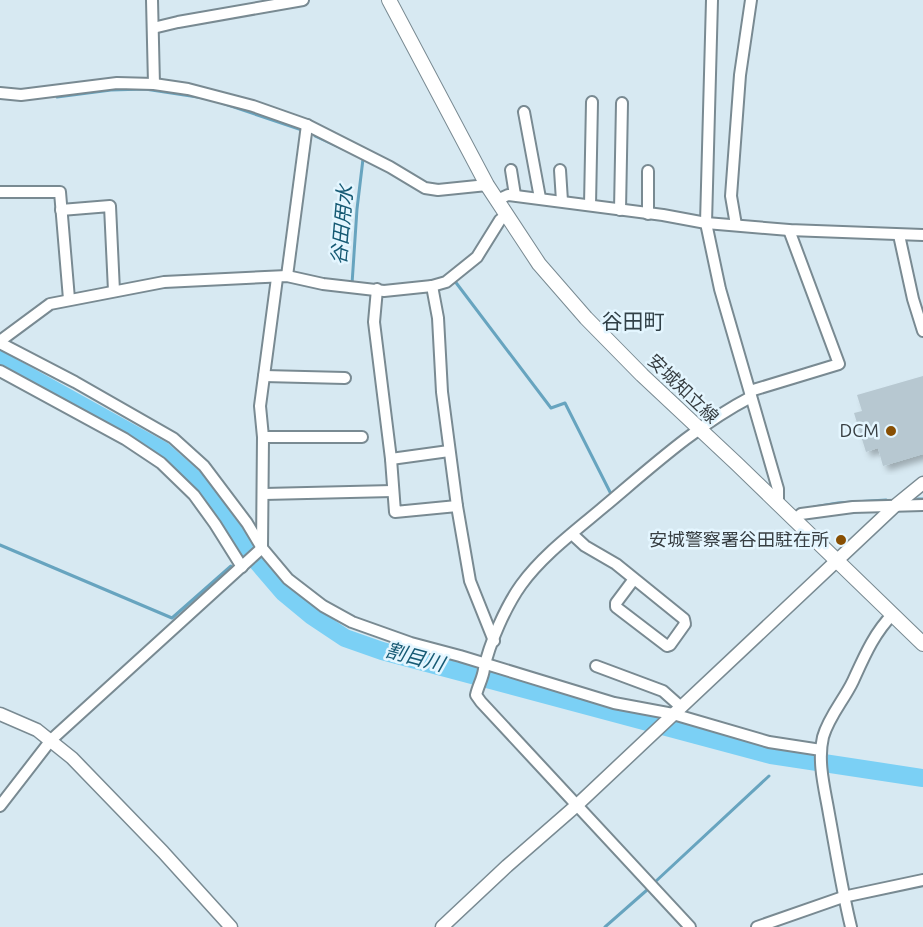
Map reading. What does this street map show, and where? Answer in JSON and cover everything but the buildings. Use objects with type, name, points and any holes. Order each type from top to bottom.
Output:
[{"type":"main road","name":"安城知立線","points":[[389,0],[487,185],[539,264],[586,318],[923,644]]},
{"type":"street","points":[[152,0],[154,84]]},
{"type":"street","points":[[153,28],[303,0]]},
{"type":"street","points":[[712,0],[706,223],[720,289],[778,489],[778,504]]},
{"type":"street","points":[[736,225],[731,196],[741,75],[751,0]]},
{"type":"street","points":[[0,93],[21,95],[117,83],[154,84],[188,89],[253,106],[307,125],[390,167],[424,188],[438,190],[487,185]]},
{"type":"street","points":[[590,205],[592,102]]},
{"type":"street","points":[[621,210],[622,103]]},
{"type":"street","points":[[524,112],[540,198]]},
{"type":"street","points":[[0,806],[51,740],[262,548],[264,494],[260,406],[307,125]]},
{"type":"street","points":[[511,170],[516,195]]},
{"type":"street","points":[[560,170],[562,201]]},
{"type":"street","points":[[648,171],[648,214]]},
{"type":"street","points":[[0,192],[60,192],[69,298]]},
{"type":"street","points":[[497,200],[508,195],[516,195],[706,223],[789,230],[923,236]]},
{"type":"street","points":[[62,210],[110,206],[114,291]]},
{"type":"street","points":[[506,216],[500,220],[477,257],[446,282],[432,286],[384,291],[282,277],[164,282],[69,298],[50,304],[0,342],[173,438],[204,466],[247,523],[262,548],[288,579],[323,606],[344,618],[394,638],[615,703],[677,711],[769,742],[821,750]]},
{"type":"street","points":[[690,927],[476,695],[501,621],[521,585],[544,558],[699,429],[724,411],[750,394],[839,364],[789,230]]},
{"type":"street","points":[[899,235],[913,299],[923,331]]},
{"type":"street","points":[[432,286],[438,318],[449,451],[470,581],[494,641]]},
{"type":"street","points":[[377,289],[374,322],[391,459],[395,512],[457,506]]},
{"type":"street","points":[[0,371],[125,439],[161,463],[195,495],[242,567]]},
{"type":"street","points":[[264,376],[345,378]]},
{"type":"street","points":[[263,437],[362,437]]},
{"type":"street","points":[[391,459],[449,451]]},
{"type":"street","points":[[442,927],[837,562],[896,504],[923,483]]},
{"type":"street","points":[[264,494],[393,491]]},
{"type":"street","points":[[794,520],[801,514],[838,509],[896,504],[923,505]]},
{"type":"street","points":[[572,534],[585,546],[616,564],[684,619],[685,624],[670,645],[667,646],[616,607],[616,603],[634,579]]},
{"type":"street","points":[[850,927],[822,773],[821,750],[828,723],[846,694],[869,646],[893,614]]},
{"type":"street","points":[[596,666],[663,691],[677,711]]},
{"type":"street","points":[[1,716],[37,730],[51,740],[105,791],[231,927]]},
{"type":"street","points":[[757,927],[843,897],[923,880]]},
{"type":"waterway","name":"谷田用水","points":[[57,97],[111,90],[145,89],[204,98]]},
{"type":"waterway","name":"谷田用水","points":[[222,103],[302,130]]},
{"type":"waterway","name":"谷田用水","points":[[315,136],[343,149]]},
{"type":"waterway","name":"谷田用水","points":[[354,284],[352,284],[357,209],[363,159],[360,157]]},
{"type":"waterway","name":"谷田用水","points":[[454,280],[551,408],[565,403],[611,494]]},
{"type":"waterway","name":"割目川","points":[[0,360],[162,450],[197,481],[248,551],[283,592],[312,616],[345,638],[382,651],[771,755],[923,778]]},
{"type":"waterway","name":"谷田用水","points":[[918,499],[923,499]]},
{"type":"waterway","name":"谷田用水","points":[[814,507],[886,500]]},
{"type":"waterway","points":[[0,545],[172,618],[231,566]]},
{"type":"waterway","name":"割目川","points":[[245,554],[248,551]]},
{"type":"waterway","name":"割目川","points":[[771,755],[771,762]]},
{"type":"waterway","points":[[655,882],[769,776]]},
{"type":"waterway","points":[[605,927],[647,890]]},
{"type":"place","name":"DCM","points":[[891,431]]},
{"type":"place","name":"安城警察署谷田駐在所","points":[[841,540]]},
{"type":"district","name":"谷田町","points":[[633,322]]}]
